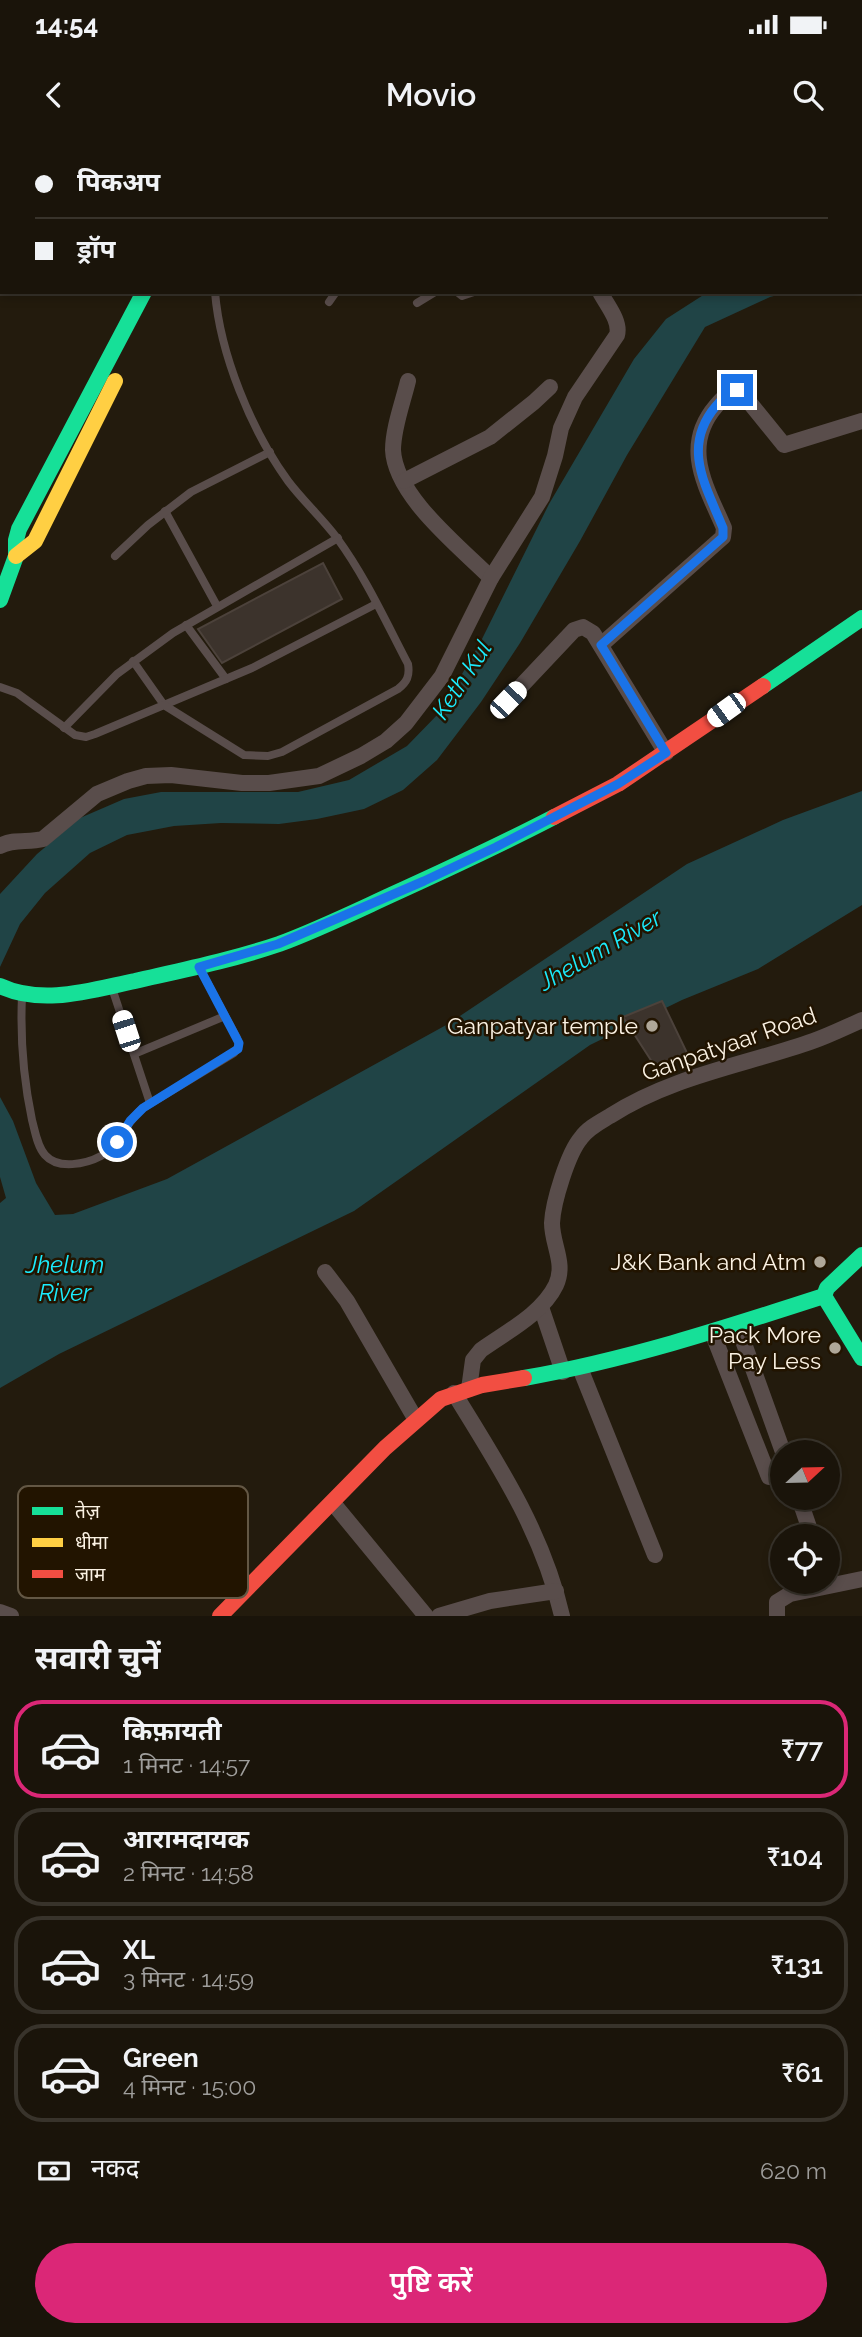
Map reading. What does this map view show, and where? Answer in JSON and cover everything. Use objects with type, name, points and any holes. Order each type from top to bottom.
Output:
[{"type":"street","points":[[0,600],[19,530],[144,294]]},
{"type":"street","points":[[16,548],[35,541],[161,294]]},
{"type":"street","points":[[0,846],[16,840],[43,839],[97,794],[146,776],[171,775],[242,783],[269,783],[318,776],[386,741],[422,705],[442,677],[491,578],[542,497],[561,428],[575,397],[617,335],[619,328],[601,294]]},
{"type":"street","points":[[408,380],[393,446],[394,460],[411,495],[491,578]]},
{"type":"street","points":[[404,481],[490,437],[550,387]]},
{"type":"street","points":[[601,645],[723,537],[723,528],[701,473],[698,451],[702,426],[729,392],[741,392],[785,445],[862,421]]},
{"type":"street","points":[[0,533],[16,548]]},
{"type":"street","points":[[12,991],[33,996],[75,994],[199,967],[278,944],[424,881],[618,784],[862,618]]},
{"type":"street","points":[[508,700],[574,631],[583,627],[589,629],[666,753]]},
{"type":"street","name":"Ganpatyaar Road","points":[[462,1390],[473,1360],[481,1350],[541,1307],[550,1294],[561,1266],[552,1223],[555,1206],[572,1151],[587,1131],[624,1107],[668,1086],[813,1041],[862,1020]]},
{"type":"street","points":[[862,1255],[827,1288],[824,1296],[862,1358]]},
{"type":"street","points":[[325,1272],[347,1301],[416,1420]]},
{"type":"street","points":[[248,1588],[385,1448],[441,1399],[462,1390],[580,1368],[712,1332],[824,1296]]},
{"type":"street","points":[[541,1307],[563,1372]]},
{"type":"street","points":[[737,1324],[779,1440]]},
{"type":"street","points":[[712,1332],[769,1477]]},
{"type":"street","points":[[580,1368],[655,1555]]},
{"type":"street","points":[[462,1390],[537,1538],[562,1616]]},
{"type":"street","points":[[332,1503],[426,1616]]},
{"type":"street","points":[[777,1616],[778,1602],[790,1594],[862,1579]]},
{"type":"street","points":[[439,1616],[490,1601],[556,1591]]},
{"type":"street","points":[[220,1616],[238,1598]]},
{"type":"street","points":[[0,1612],[11,1616]]},
{"type":"lane","points":[[133,661],[164,705],[244,755],[268,756],[282,752],[398,689],[406,683],[409,673],[408,664],[338,538],[288,481],[270,452],[228,361],[215,294]]},
{"type":"lane","points":[[329,302],[335,294]]},
{"type":"lane","points":[[417,303],[432,294]]},
{"type":"lane","points":[[115,556],[165,511],[191,492],[270,452]]},
{"type":"lane","points":[[165,511],[217,606]]},
{"type":"lane","points":[[64,728],[133,661],[217,606],[338,538]]},
{"type":"lane","points":[[0,687],[18,693],[64,728],[86,737],[226,679],[376,604]]},
{"type":"lane","points":[[186,625],[226,679]]},
{"type":"lane","points":[[12,991],[23,1077],[35,1133],[45,1155],[53,1161],[74,1164],[100,1156],[117,1142],[136,1113],[238,1049],[239,1043],[199,967]]},
{"type":"lane","points":[[111,986],[150,1103]]},
{"type":"lane","points":[[134,1054],[225,1016]]},
{"type":"water","name":"Keth Kul","points":[[705,294],[781,294],[705,327],[627,455],[520,643],[481,702],[437,760],[403,790],[364,809],[279,824],[221,823],[174,826],[127,835],[90,853],[45,893],[20,924],[0,967],[0,894],[37,854],[80,818],[124,799],[161,792],[298,792],[349,780],[407,746],[440,712],[480,643],[549,504],[634,359],[666,319]]},
{"type":"water","name":"Jhelum River","points":[[862,791],[862,905],[758,969],[682,1000],[590,1045],[354,1211],[59,1354],[0,1388],[0,1203],[6,1198],[0,1177],[0,1097],[13,1121],[36,1183],[55,1215],[73,1214],[167,1179],[448,1024],[687,864],[783,820]]},
{"type":"building","points":[[323,563],[342,599],[222,663],[198,629]]},
{"type":"building","name":"Ganpatyar temple","points":[[662,1001],[688,1055],[656,1068],[623,1017]]},
{"type":"traffic: fast","points":[[0,600],[16,556],[19,529],[143,294]]},
{"type":"traffic: fast","points":[[763,686],[862,618]]},
{"type":"traffic: fast","points":[[0,986],[33,995],[67,994],[189,969],[261,950],[335,921],[554,817]]},
{"type":"traffic: fast","points":[[862,1255],[827,1288],[824,1296],[862,1358]]},
{"type":"traffic: fast","points":[[524,1378],[638,1353],[824,1296]]},
{"type":"traffic: slow","points":[[16,556],[35,541],[115,381]]},
{"type":"traffic: jam","points":[[554,817],[618,784],[763,686]]},
{"type":"traffic: jam","points":[[248,1587],[385,1448],[441,1399],[482,1385],[524,1378]]},
{"type":"traffic: jam","points":[[220,1616],[238,1598]]},
{"type":"place","name":"Ganpatyar temple","points":[[652,1026]]},
{"type":"place","name":"J&K Bank and Atm","points":[[820,1262]]},
{"type":"place","name":"Pack More Pay Less","points":[[835,1348]]},
{"type":"route","points":[[117,1142],[136,1113],[238,1049],[239,1043],[199,967],[278,944],[424,881],[618,784],[666,753],[601,645],[723,537],[723,528],[701,473],[698,451],[702,426],[709,415],[729,392],[737,390]]}]
